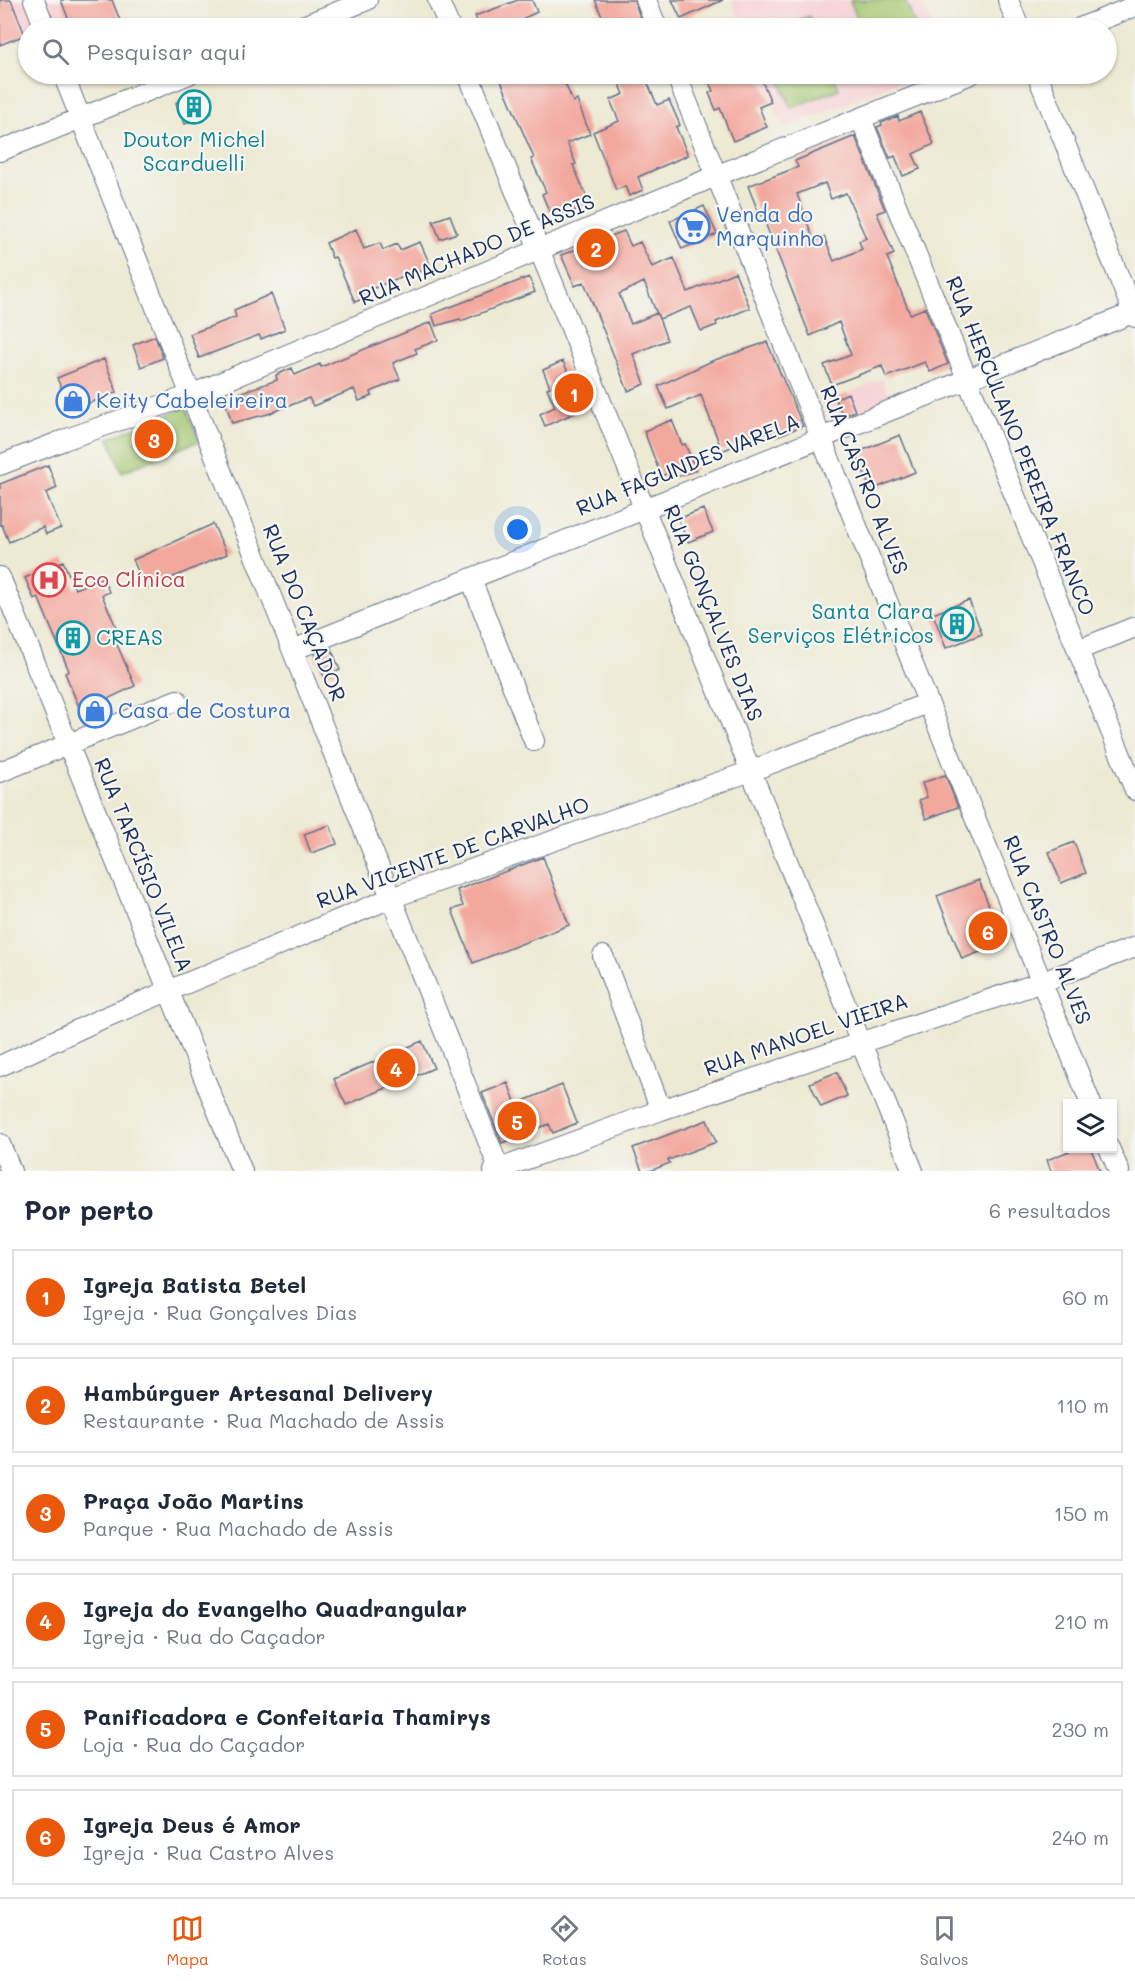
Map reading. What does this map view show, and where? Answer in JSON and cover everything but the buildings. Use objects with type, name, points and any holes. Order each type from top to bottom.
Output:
[{"type":"street","points":[[34,0],[41,18]]},
{"type":"street","points":[[323,18],[367,0]]},
{"type":"street","points":[[438,0],[446,18]]},
{"type":"street","points":[[646,0],[653,18]]},
{"type":"street","points":[[1008,0],[1015,18]]},
{"type":"street","points":[[1105,18],[1135,6]]},
{"type":"street","name":"RUA DO CAÇADOR","points":[[67,84],[498,1170]]},
{"type":"street","points":[[0,151],[164,84]]},
{"type":"street","name":"RUA GONÇALVES DIAS","points":[[472,84],[913,1171]]},
{"type":"street","name":"RUA CASTRO ALVES","points":[[680,84],[1089,1099]]},
{"type":"street","name":"RUA MACHADO DE ASSIS","points":[[0,465],[191,395],[539,249],[947,84]]},
{"type":"street","points":[[1041,84],[1134,314]]},
{"type":"street","name":"RUA HERCULANO PEREIRA FRANCO","points":[[861,119],[1135,790]]},
{"type":"street","name":"RUA FAGUNDES VARELA","points":[[293,650],[1134,314]]},
{"type":"street","name":"RUA TARCÍSIO VILELA","points":[[0,577],[242,1171]]},
{"type":"street","points":[[471,579],[534,741]]},
{"type":"street","points":[[1078,650],[1135,627]]},
{"type":"street","points":[[0,772],[177,700]]},
{"type":"street","name":"RUA VICENTE DE CARVALHO","points":[[0,1066],[169,990],[391,898],[751,771],[928,703]]},
{"type":"street","name":"RUA MANOEL VIEIRA","points":[[498,1170],[662,1110],[861,1041],[1042,982],[1135,947]]},
{"type":"street","points":[[603,956],[662,1110]]},
{"type":"street","points":[[0,1144],[11,1171]]},
{"type":"street","points":[[1112,1153],[1119,1171]]},
{"type":"shaded area","points":[[0,0],[116,0],[112,2],[119,18],[18,18],[18,41],[0,48]]},
{"type":"shaded area","points":[[731,0],[922,0],[930,18],[739,18]]},
{"type":"shaded area","points":[[765,84],[894,84],[784,129]]},
{"type":"shaded area","points":[[882,379],[892,403],[836,426],[826,403]]},
{"type":"green space","points":[[905,0],[913,18],[857,18],[850,1]]},
{"type":"green space","points":[[781,84],[837,84],[839,89],[791,108]]},
{"type":"green space","points":[[186,407],[199,441],[122,472],[109,438]]},
{"type":"place","name":"Doutor Michel Scarduelli","points":[[194,107]]},
{"type":"place","name":"Venda do Marquinho","points":[[693,227]]},
{"type":"place","name":"Hambúrguer Artesanal Delivery","points":[[596,248]]},
{"type":"place","name":"Igreja Batista Betel","points":[[574,393]]},
{"type":"place","name":"Keity Cabeleireira","points":[[73,401]]},
{"type":"place","name":"Praça João Martins","points":[[154,439]]},
{"type":"place","name":"Eco Clínica","points":[[49,580]]},
{"type":"place","name":"Santa Clara Serviços Elétricos","points":[[957,624]]},
{"type":"place","name":"CREAS","points":[[73,638]]},
{"type":"place","name":"Casa de Costura","points":[[95,711]]},
{"type":"place","name":"Igreja Deus é Amor","points":[[988,931]]},
{"type":"place","name":"Igreja do Evangelho Quadrangular","points":[[396,1068]]},
{"type":"place","name":"Panificadora e Confeitaria Thamirys","points":[[517,1121]]}]
